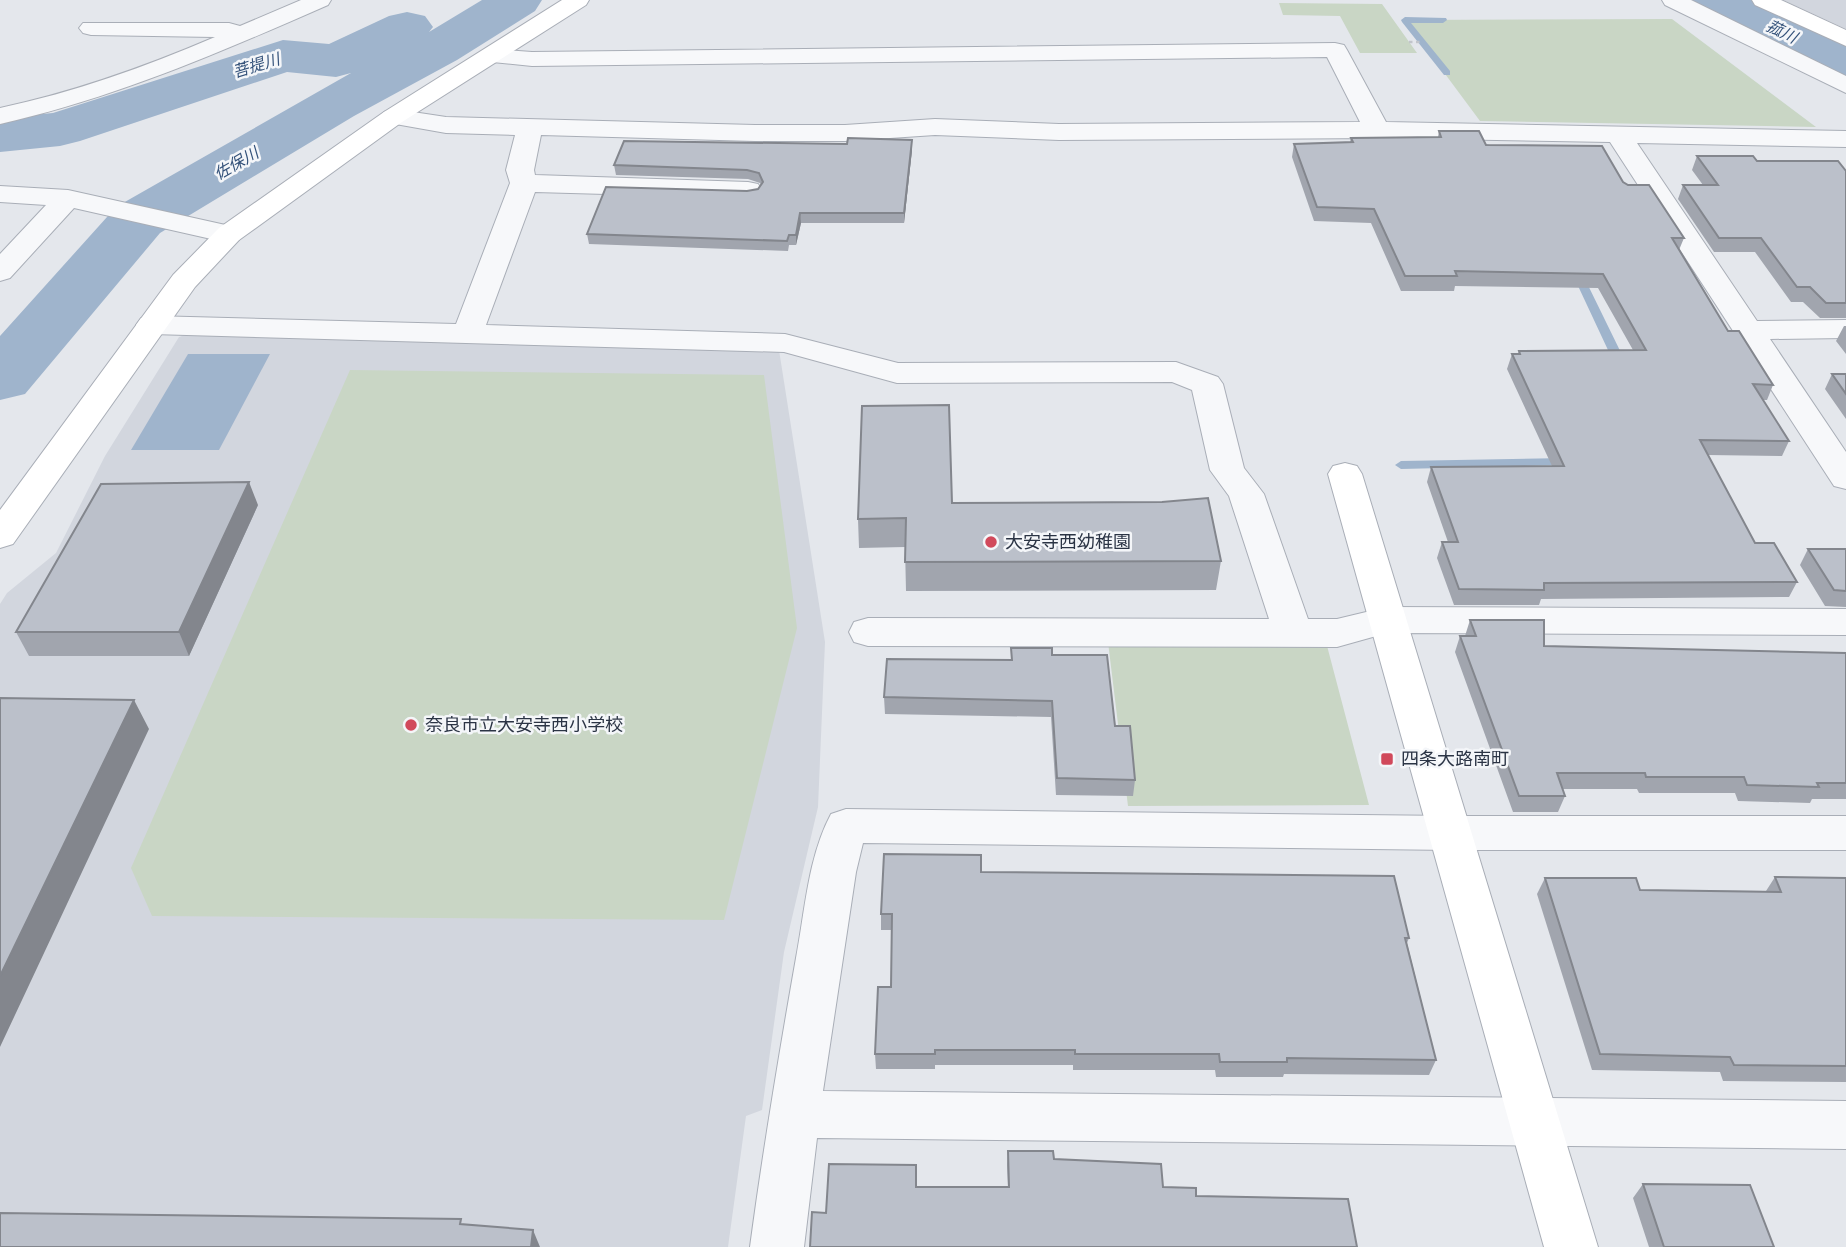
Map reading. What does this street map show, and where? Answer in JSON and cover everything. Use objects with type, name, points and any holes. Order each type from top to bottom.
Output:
[{"type":"street","points":[[0,116],[48,107],[110,88],[320,0]]},
{"type":"street","points":[[0,536],[184,281],[229,234],[393,117],[578,0]]},
{"type":"street","points":[[1673,0],[1846,86]]},
{"type":"street","points":[[1763,0],[1846,38]]},
{"type":"street","points":[[161,29],[184,3]]},
{"type":"street","points":[[110,9],[84,36],[161,29],[229,30],[239,35]]},
{"type":"street","points":[[491,56],[532,60],[1335,50],[1377,130]]},
{"type":"street","points":[[393,117],[446,125],[794,133],[845,133],[935,127],[1059,132],[1377,130],[1841,144]]},
{"type":"street","points":[[468,333],[524,183],[520,170],[530,127]]},
{"type":"street","points":[[1620,137],[1846,478]]},
{"type":"street","points":[[524,183],[748,190]]},
{"type":"street","points":[[0,194],[77,200],[194,229],[229,234]]},
{"type":"street","points":[[0,272],[77,200]]},
{"type":"street","points":[[152,325],[785,343],[897,373],[1175,372],[1207,384],[1227,470],[1246,494],[1293,632]]},
{"type":"street","points":[[1748,330],[1846,329]]},
{"type":"street","points":[[1345,474],[1571,1247]]},
{"type":"street","points":[[868,632],[1337,633],[1387,620],[1846,622]]},
{"type":"street","points":[[777,1247],[793,1114],[834,872],[846,825],[1451,833],[1846,833]]},
{"type":"street","points":[[793,1114],[1535,1124],[1846,1125]]},
{"type":"path","points":[[1409,42],[1422,42]]},
{"type":"shaded area","points":[[1783,0],[1846,0],[1846,29]]},
{"type":"shaded area","name":"奈良市立大安寺西小学校","points":[[194,332],[779,350],[825,642],[818,807],[784,952],[762,1110],[746,1116],[728,1247],[0,1247],[0,604],[7,593],[56,553],[105,456],[179,337]]},
{"type":"green space","points":[[1279,3],[1382,4],[1417,53],[1360,53],[1340,16],[1283,15]]},
{"type":"green space","points":[[1672,19],[1816,127],[1480,121],[1405,20]]},
{"type":"green space","points":[[350,370],[764,375],[797,628],[724,920],[152,916],[131,868]]},
{"type":"green space","points":[[1108,642],[1326,642],[1369,805],[1128,806]]},
{"type":"water","points":[[188,354],[270,354],[219,450],[131,450]]},
{"type":"building","points":[[1439,131],[1479,131],[1486,145],[1602,146],[1623,182],[1628,185],[1649,185],[1684,238],[1672,238],[1728,331],[1739,331],[1773,385],[1753,384],[1789,441],[1700,440],[1755,543],[1774,543],[1797,582],[1544,583],[1544,590],[1459,589],[1442,542],[1458,542],[1431,467],[1564,466],[1512,354],[1520,354],[1519,351],[1646,350],[1603,274],[1455,271],[1457,276],[1405,276],[1374,209],[1317,207],[1294,144],[1353,142],[1351,138],[1441,137]]},
{"type":"building","points":[[848,138],[912,140],[904,213],[800,213],[796,235],[789,235],[787,241],[587,234],[606,187],[747,191],[758,189],[763,182],[759,173],[747,170],[614,165],[624,141],[847,144]]},
{"type":"building","points":[[1697,156],[1753,156],[1757,161],[1838,161],[1846,171],[1846,303],[1826,303],[1810,287],[1797,287],[1761,238],[1719,238],[1683,185],[1718,185]]},
{"type":"building","points":[[1832,374],[1846,374],[1846,394]]},
{"type":"building","points":[[949,405],[952,503],[1162,502],[1208,498],[1221,561],[905,562],[906,518],[858,519],[862,406]]},
{"type":"building","points":[[249,482],[179,632],[16,632],[101,484]]},
{"type":"building","points":[[1808,549],[1846,549],[1846,591],[1834,590]]},
{"type":"building","points":[[1470,620],[1544,620],[1544,646],[1846,653],[1846,783],[1817,783],[1819,787],[1747,785],[1744,777],[1557,773],[1565,796],[1519,796],[1460,636],[1476,636]]},
{"type":"building","points":[[1011,648],[1052,648],[1052,655],[1107,655],[1115,726],[1130,726],[1135,780],[1057,778],[1052,701],[884,697],[887,659],[1012,660]]},
{"type":"building","points":[[0,698],[134,700],[0,976]]},
{"type":"building","points":[[884,854],[981,855],[981,872],[1394,876],[1409,938],[1405,938],[1436,1060],[1287,1058],[1287,1062],[1220,1062],[1219,1054],[1075,1054],[1075,1050],[935,1050],[935,1054],[875,1054],[878,987],[891,987],[892,914],[881,914]]},
{"type":"building","points":[[1775,877],[1846,878],[1846,1066],[1734,1065],[1730,1057],[1600,1054],[1545,878],[1636,878],[1640,890],[1781,892]]},
{"type":"building","points":[[1008,1151],[1053,1151],[1054,1159],[1161,1164],[1163,1187],[1196,1188],[1196,1196],[1348,1199],[1357,1247],[810,1247],[812,1212],[826,1213],[829,1164],[916,1165],[916,1187],[1009,1187]]},
{"type":"building","points":[[1643,1184],[1750,1185],[1774,1247],[1664,1247]]},
{"type":"building","points":[[0,1213],[461,1219],[460,1224],[533,1230],[531,1247],[0,1247]]},
{"type":"waterway","name":"佐保川","points":[[0,379],[138,220],[334,104],[438,49],[517,0]]},
{"type":"waterway","name":"菰川","points":[[1717,0],[1846,62]]},
{"type":"waterway","points":[[1443,20],[1405,20],[1447,73]]},
{"type":"waterway","name":"菩提川","points":[[0,135],[60,129],[283,56],[336,61],[407,27]]},
{"type":"waterway","points":[[1577,273],[1621,365]]},
{"type":"waterway","points":[[1401,465],[1567,462]]},
{"type":"place","name":"大安寺西幼稚園","points":[[991,542]]},
{"type":"place","name":"奈良市立大安寺西小学校","points":[[411,725]]},
{"type":"place","name":"四条大路南町","points":[[1387,759]]}]
